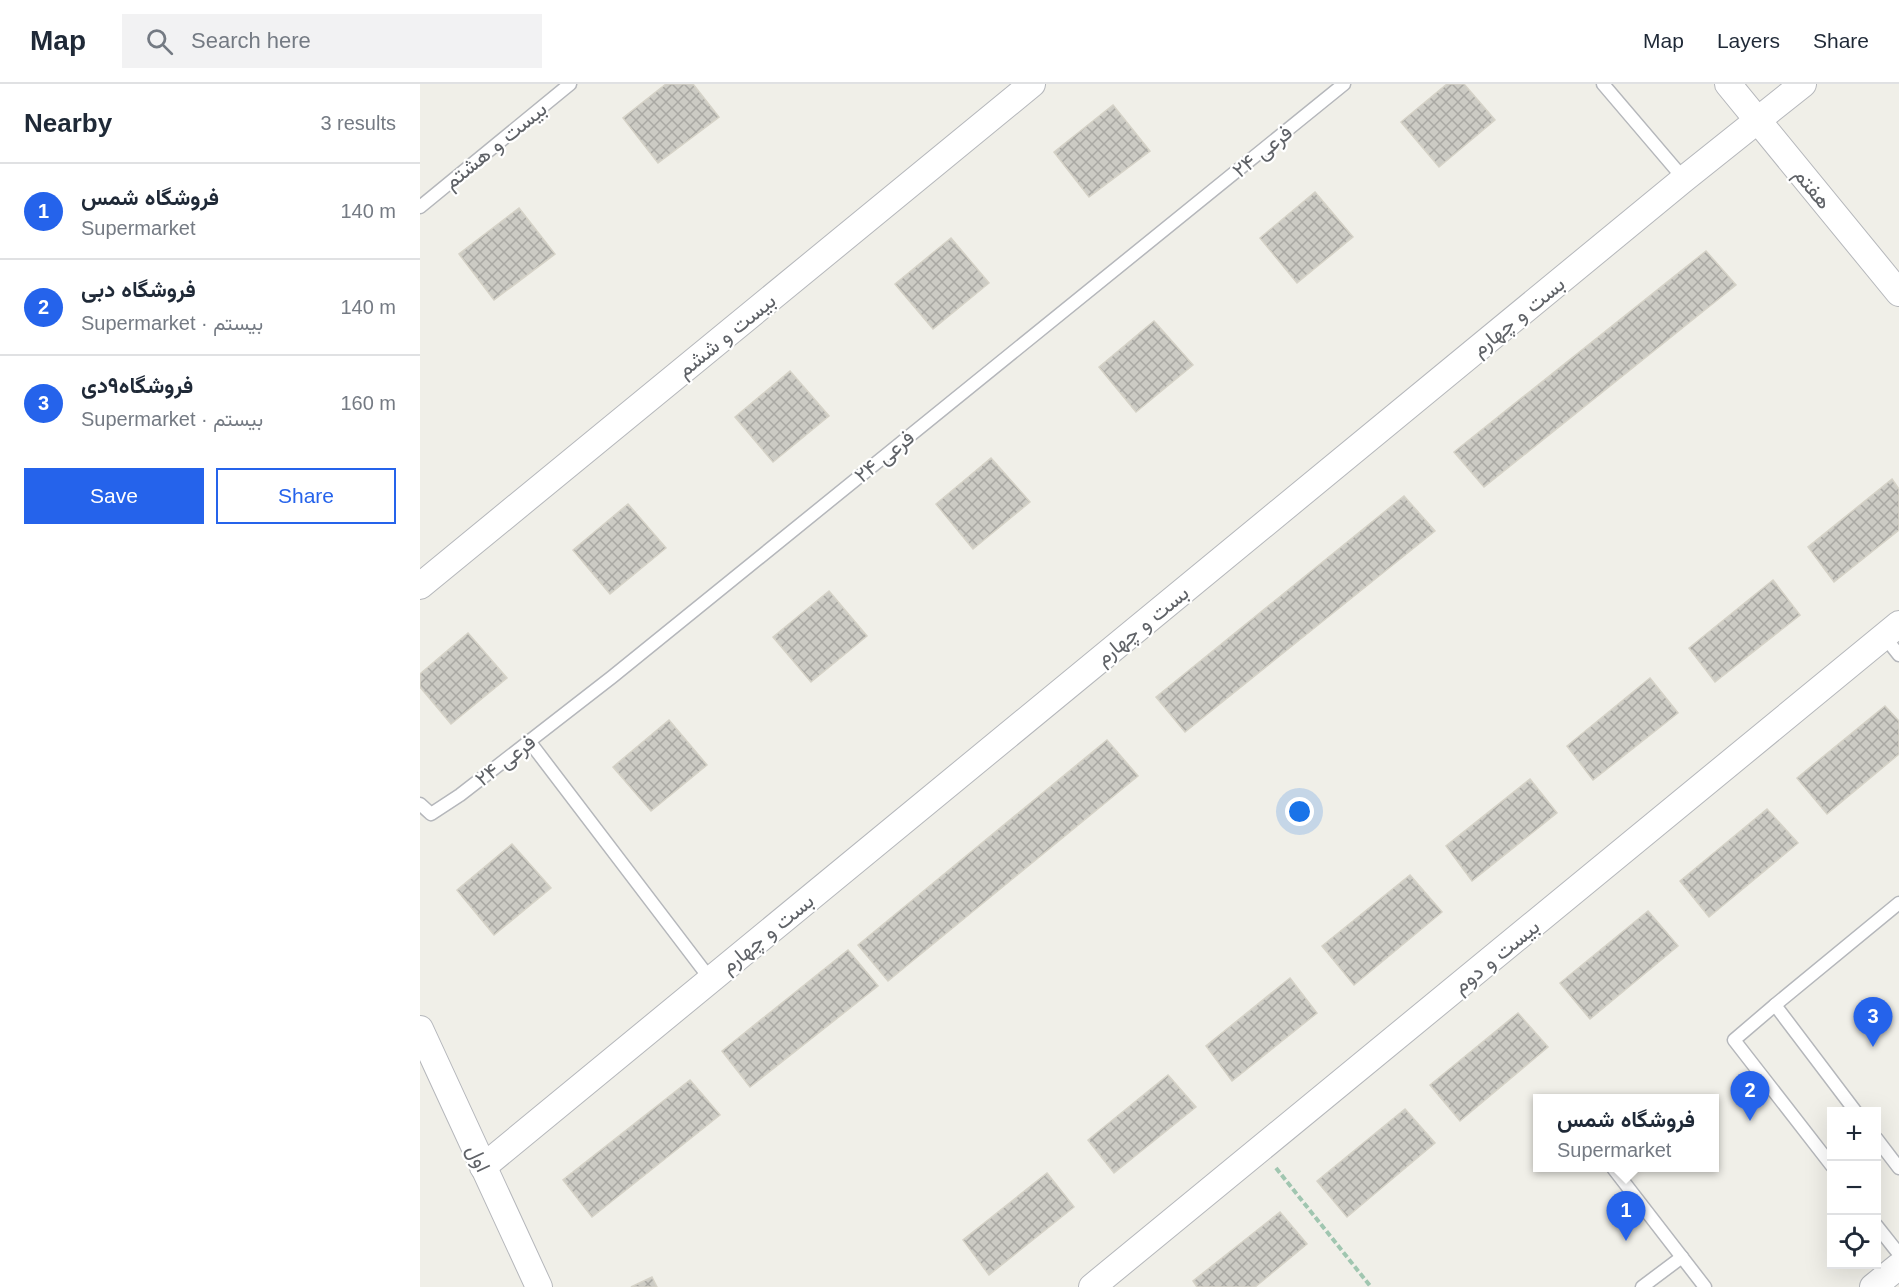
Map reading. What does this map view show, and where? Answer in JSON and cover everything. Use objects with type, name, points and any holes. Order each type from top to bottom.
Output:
[{"type":"street","name":"بیست و ششم","points":[[420,586],[1032,84]]},
{"type":"street","name":"هفتم","points":[[1728,84],[1899,293]]},
{"type":"street","name":"بست و چهارم","points":[[483,1167],[1684,179],[1803,84]]},
{"type":"street","name":"بیست و دوم","points":[[1092,1287],[1894,639]]},
{"type":"street","name":"اول","points":[[420,1029],[539,1287]]},
{"type":"street","points":[[1873,1287],[1899,1266]]},
{"type":"lane","name":"بیست و هشتم","points":[[420,207],[570,84]]},
{"type":"lane","name":"فرعی ۲۴","points":[[420,804],[431,814],[460,795],[612,677],[1344,84]]},
{"type":"lane","points":[[1603,84],[1684,179]]},
{"type":"lane","points":[[529,741],[711,980]]},
{"type":"lane","points":[[1828,1161],[1734,1040],[1899,903]]},
{"type":"lane","points":[[1775,1005],[1852,1107]]},
{"type":"lane","points":[[1881,1145],[1899,1168]]},
{"type":"lane","points":[[1617,1172],[1705,1287]]},
{"type":"lane","points":[[1881,1231],[1899,1254]]},
{"type":"lane","points":[[1642,1287],[1682,1257]]},
{"type":"path","points":[[1261,1149],[1371,1287]]},
{"type":"building","points":[[666,84],[693,84],[719,117],[658,163],[623,118]]},
{"type":"building","points":[[1447,84],[1464,84],[1495,120],[1439,167],[1401,122]]},
{"type":"building","points":[[1113,105],[1150,151],[1089,197],[1054,152]]},
{"type":"building","points":[[1315,192],[1353,237],[1297,283],[1260,238]]},
{"type":"building","points":[[519,208],[555,254],[494,300],[459,254]]},
{"type":"building","points":[[951,238],[989,283],[933,329],[895,284]]},
{"type":"building","points":[[1706,251],[1736,285],[1484,487],[1454,452]]},
{"type":"building","points":[[1154,321],[1193,365],[1136,412],[1099,367]]},
{"type":"building","points":[[790,371],[829,416],[773,462],[735,417]]},
{"type":"building","points":[[991,458],[1030,502],[973,549],[936,504]]},
{"type":"building","points":[[1892,479],[1899,489],[1899,530],[1834,582],[1808,547]]},
{"type":"building","points":[[1404,496],[1435,531],[1185,732],[1156,697]]},
{"type":"building","points":[[628,504],[666,548],[610,594],[573,550]]},
{"type":"building","points":[[1773,580],[1800,615],[1715,682],[1689,648]]},
{"type":"building","points":[[829,591],[867,636],[811,682],[773,637]]},
{"type":"building","points":[[468,633],[507,678],[451,724],[420,687],[420,674]]},
{"type":"building","points":[[1650,678],[1678,713],[1593,780],[1567,746]]},
{"type":"building","points":[[1885,706],[1899,721],[1899,754],[1827,814],[1797,778]]},
{"type":"building","points":[[669,720],[707,765],[651,811],[613,767]]},
{"type":"building","points":[[1107,740],[1138,776],[888,981],[858,945]]},
{"type":"building","points":[[1530,779],[1557,813],[1472,881],[1446,846]]},
{"type":"building","points":[[1767,809],[1798,843],[1709,917],[1680,881]]},
{"type":"building","points":[[512,844],[551,888],[494,935],[457,890]]},
{"type":"building","points":[[1410,875],[1442,912],[1354,985],[1322,946]]},
{"type":"building","points":[[1648,911],[1678,946],[1590,1019],[1560,983]]},
{"type":"building","points":[[848,950],[878,986],[750,1087],[722,1051]]},
{"type":"building","points":[[1290,978],[1317,1013],[1232,1081],[1206,1046]]},
{"type":"building","points":[[1518,1013],[1548,1047],[1460,1121],[1430,1085]]},
{"type":"building","points":[[1168,1075],[1196,1107],[1114,1173],[1088,1140]]},
{"type":"building","points":[[690,1080],[720,1115],[592,1217],[563,1180]]},
{"type":"building","points":[[1405,1109],[1435,1143],[1347,1217],[1317,1181]]},
{"type":"building","points":[[1047,1173],[1074,1207],[989,1275],[963,1240]]},
{"type":"building","points":[[1280,1212],[1307,1244],[1255,1287],[1197,1287],[1193,1281]]},
{"type":"building","points":[[652,1277],[657,1287],[631,1287]]},
{"type":"place","name":"فروشگاه۹دی","points":[[1873,1047]]},
{"type":"place","name":"فروشگاه دبی","points":[[1750,1121]]},
{"type":"place","name":"فروشگاه شمس","points":[[1626,1241]]}]
